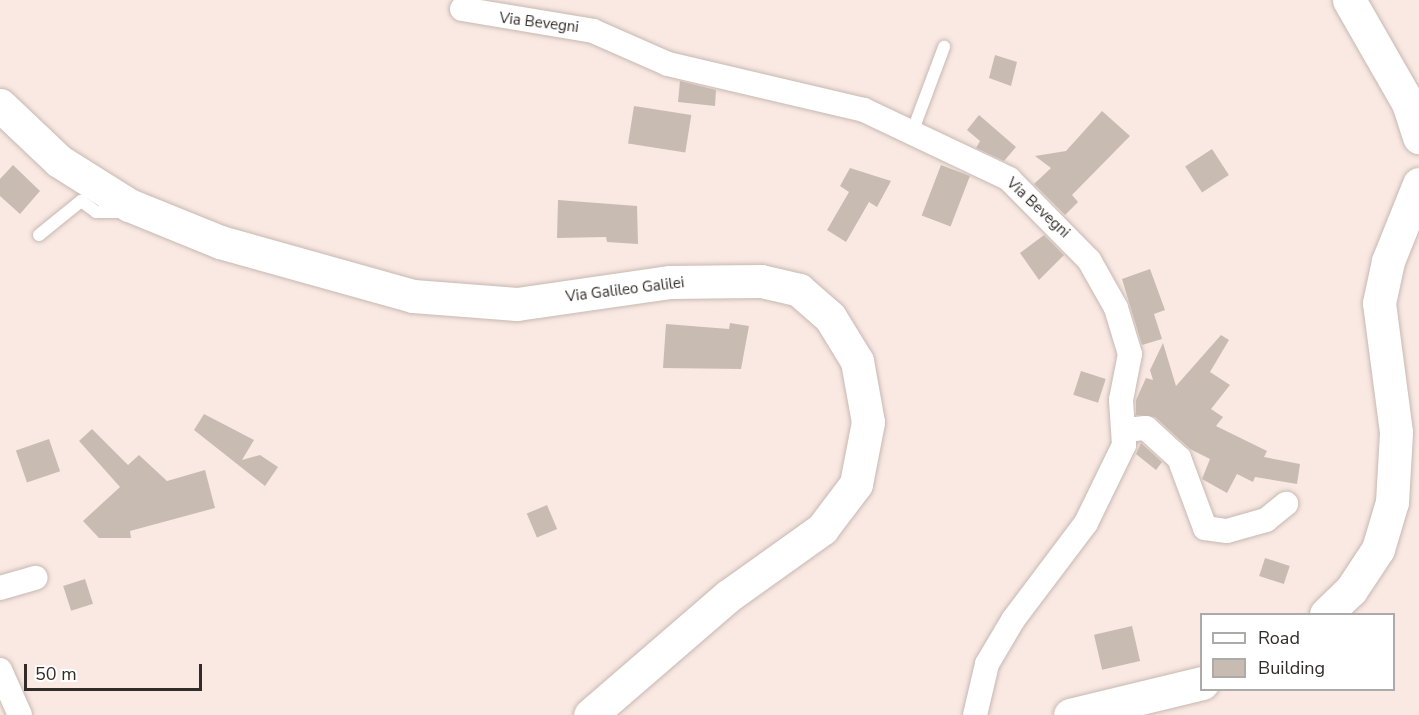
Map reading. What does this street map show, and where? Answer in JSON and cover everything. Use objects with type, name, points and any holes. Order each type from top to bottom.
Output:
[{"type":"main road","points":[[1349,0],[1408,103],[1419,137]]},
{"type":"main road","name":"Via Galileo Galilei","points":[[0,105],[59,161],[149,213],[220,242],[414,296],[517,304],[670,282],[761,281],[799,290],[830,317],[857,361],[868,422],[856,484],[822,529],[728,596],[590,715]]},
{"type":"main road","points":[[1328,613],[1351,590],[1378,549],[1392,502],[1396,432],[1379,303],[1388,261],[1419,184]]},
{"type":"main road","points":[[1070,715],[1200,683]]},
{"type":"street","name":"Via Bevegni","points":[[462,9],[594,31],[668,64],[864,110],[913,130],[1009,179],[1089,260],[1116,308],[1128,345],[1130,368],[1121,400],[1126,430],[1108,489],[987,664],[975,715]]},
{"type":"street","points":[[1126,430],[1146,428],[1179,458],[1204,528],[1227,531],[1266,520],[1286,504]]},
{"type":"street","points":[[0,588],[36,578]]},
{"type":"street","points":[[0,670],[20,715]]},
{"type":"lane","points":[[913,130],[944,47]]},
{"type":"lane","points":[[39,235],[81,201],[96,212],[149,213]]},
{"type":"building","points":[[995,55],[1017,62],[1011,86],[989,78]]},
{"type":"building","points":[[680,81],[716,90],[715,106],[678,102]]},
{"type":"building","points":[[634,106],[691,115],[685,153],[628,144]]},
{"type":"building","points":[[1102,111],[1130,136],[1072,195],[1078,202],[1065,215],[1034,184],[1051,168],[1035,156],[1066,151]]},
{"type":"building","points":[[979,115],[1016,147],[1004,161],[976,148],[980,141],[967,130]]},
{"type":"building","points":[[1212,149],[1229,175],[1202,192],[1185,166]]},
{"type":"building","points":[[13,165],[40,191],[20,214],[0,196],[0,179]]},
{"type":"building","points":[[941,165],[970,176],[951,227],[922,215]]},
{"type":"building","points":[[850,168],[891,181],[877,207],[869,202],[846,242],[827,230],[849,192],[840,186]]},
{"type":"building","points":[[558,200],[637,206],[638,244],[607,242],[606,237],[557,238]]},
{"type":"building","points":[[1044,235],[1064,255],[1039,280],[1020,253]]},
{"type":"building","points":[[1150,269],[1165,310],[1154,314],[1162,339],[1142,345],[1122,279]]},
{"type":"building","points":[[730,323],[749,326],[741,369],[663,368],[666,324],[729,329]]},
{"type":"building","points":[[1221,335],[1229,340],[1210,372],[1230,385],[1211,409],[1223,417],[1216,426],[1267,451],[1264,457],[1300,464],[1297,484],[1255,477],[1253,482],[1237,474],[1227,493],[1202,479],[1210,459],[1190,449],[1155,417],[1136,415],[1136,400],[1146,378],[1153,380],[1150,370],[1163,343],[1176,386]]},
{"type":"building","points":[[1081,371],[1106,379],[1098,403],[1073,395]]},
{"type":"building","points":[[204,414],[254,440],[242,460],[260,455],[278,467],[265,486],[194,430]]},
{"type":"building","points":[[92,429],[128,465],[139,455],[167,481],[205,470],[215,508],[130,531],[131,538],[99,538],[83,521],[120,487],[79,441]]},
{"type":"building","points":[[49,439],[60,471],[27,483],[16,450]]},
{"type":"building","points":[[1141,443],[1162,462],[1156,470],[1136,454]]},
{"type":"building","points":[[547,505],[557,529],[537,538],[527,514]]},
{"type":"building","points":[[1265,558],[1290,566],[1284,584],[1259,576]]},
{"type":"building","points":[[85,579],[93,604],[71,611],[63,586]]},
{"type":"building","points":[[1132,626],[1140,661],[1102,670],[1094,635]]}]
